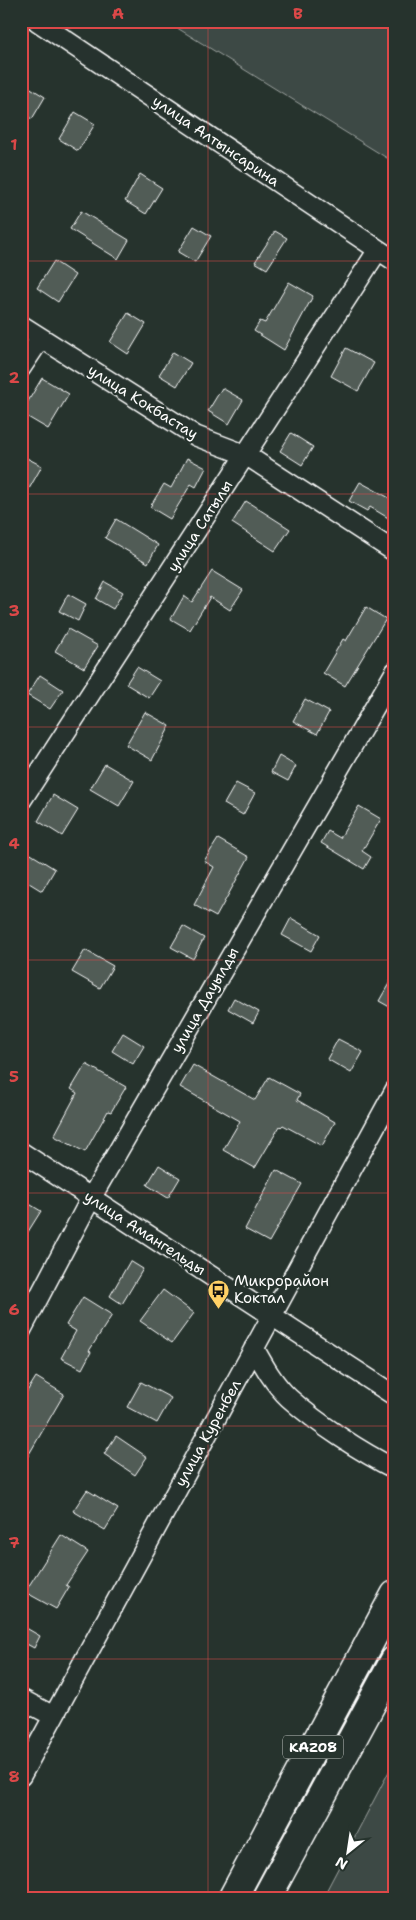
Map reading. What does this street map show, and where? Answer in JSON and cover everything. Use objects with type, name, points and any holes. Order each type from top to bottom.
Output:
[{"type":"highway","name":"KAZ08","points":[[232,1899],[395,1595]]},
{"type":"highway","name":"KAZ08","points":[[266,1899],[395,1660]]},
{"type":"street","name":"улица Алтынсарина","points":[[37,21],[395,262]]},
{"type":"street","name":"улица Сатылы","points":[[21,801],[378,250]]},
{"type":"street","name":"улица Кокбастау","points":[[21,325],[196,436],[246,455],[395,552]]},
{"type":"street","points":[[21,368],[40,338]]},
{"type":"street","name":"улица Дауылды","points":[[21,1331],[91,1198],[395,672]]},
{"type":"street","name":"улица Куренбел","points":[[21,1776],[395,1090]]},
{"type":"street","name":"улица Амангельды","points":[[21,1152],[395,1396]]},
{"type":"street","points":[[254,1348],[268,1373],[289,1398],[368,1456],[395,1470]]},
{"type":"street","points":[[21,1700],[54,1716]]},
{"type":"shaded area","points":[[166,21],[395,21],[395,163]]},
{"type":"shaded area","points":[[395,1760],[395,1899],[322,1899]]},
{"type":"building","points":[[21,82],[45,97],[32,119],[21,113]]},
{"type":"building","points":[[75,112],[95,124],[78,151],[59,139]]},
{"type":"building","points":[[140,174],[162,188],[146,214],[125,201]]},
{"type":"building","points":[[81,211],[129,240],[118,259],[70,229]]},
{"type":"building","points":[[194,226],[211,236],[195,262],[178,252]]},
{"type":"building","points":[[275,231],[287,238],[267,269],[255,262]]},
{"type":"building","points":[[54,261],[75,275],[58,302],[37,288]]},
{"type":"building","points":[[289,282],[313,296],[284,350],[254,331],[260,321],[265,323]]},
{"type":"building","points":[[128,313],[146,324],[128,354],[110,342]]},
{"type":"building","points":[[346,348],[374,363],[358,391],[331,376]]},
{"type":"building","points":[[173,352],[191,363],[177,386],[159,375]]},
{"type":"building","points":[[42,378],[69,394],[48,429],[21,413]]},
{"type":"building","points":[[222,388],[243,400],[229,424],[208,411]]},
{"type":"building","points":[[291,433],[313,447],[302,465],[280,451]]},
{"type":"building","points":[[21,455],[42,466],[21,503]]},
{"type":"building","points":[[187,458],[206,468],[196,487],[191,484],[170,519],[150,507],[164,484],[171,488]]},
{"type":"building","points":[[360,482],[395,501],[395,522],[370,507],[367,511],[349,501]]},
{"type":"building","points":[[246,501],[290,529],[275,551],[232,523]]},
{"type":"building","points":[[116,519],[158,545],[148,563],[105,538]]},
{"type":"building","points":[[212,571],[243,590],[230,610],[210,597],[190,630],[171,619],[184,596],[192,602]]},
{"type":"building","points":[[105,582],[123,592],[113,609],[96,599]]},
{"type":"building","points":[[68,594],[86,604],[78,621],[59,611]]},
{"type":"building","points":[[366,607],[386,619],[345,686],[323,673],[343,639],[346,641]]},
{"type":"building","points":[[68,629],[98,646],[84,668],[55,651]]},
{"type":"building","points":[[137,667],[160,681],[149,698],[126,684]]},
{"type":"building","points":[[40,675],[63,690],[50,709],[27,695]]},
{"type":"building","points":[[305,699],[329,712],[317,734],[293,721]]},
{"type":"building","points":[[145,712],[170,726],[152,760],[126,745]]},
{"type":"building","points":[[279,756],[296,766],[288,781],[271,772]]},
{"type":"building","points":[[105,764],[134,781],[119,806],[90,789]]},
{"type":"building","points":[[236,783],[255,793],[243,815],[224,804]]},
{"type":"building","points":[[53,795],[78,810],[62,836],[38,821]]},
{"type":"building","points":[[359,806],[381,819],[362,851],[371,857],[364,869],[321,843],[328,831],[340,838]]},
{"type":"building","points":[[218,839],[249,857],[216,917],[194,905],[214,867],[204,861]]},
{"type":"building","points":[[21,848],[55,869],[42,891],[21,878]]},
{"type":"building","points":[[291,918],[320,935],[311,951],[282,935]]},
{"type":"building","points":[[183,926],[204,938],[193,959],[171,947]]},
{"type":"building","points":[[85,950],[113,966],[100,988],[72,972]]},
{"type":"building","points":[[395,973],[395,1010],[379,1001]]},
{"type":"building","points":[[234,998],[259,1012],[253,1023],[228,1009]]},
{"type":"building","points":[[123,1033],[144,1046],[133,1064],[112,1051]]},
{"type":"building","points":[[338,1039],[363,1052],[351,1073],[327,1059]]},
{"type":"building","points":[[86,1064],[126,1087],[111,1112],[108,1111],[85,1152],[54,1136],[77,1093],[71,1089]]},
{"type":"building","points":[[193,1065],[255,1100],[269,1077],[300,1094],[297,1100],[335,1122],[322,1146],[283,1125],[280,1126],[255,1168],[223,1150],[240,1121],[180,1087]]},
{"type":"building","points":[[159,1165],[180,1178],[168,1198],[147,1185]]},
{"type":"building","points":[[276,1170],[302,1184],[269,1242],[245,1229]]},
{"type":"building","points":[[21,1199],[41,1211],[21,1243]]},
{"type":"building","points":[[130,1261],[143,1269],[122,1304],[110,1296]]},
{"type":"building","points":[[163,1290],[194,1313],[172,1343],[140,1321]]},
{"type":"building","points":[[83,1297],[112,1315],[89,1351],[91,1352],[82,1369],[61,1358],[76,1331],[66,1325]]},
{"type":"building","points":[[36,1377],[64,1394],[21,1468],[21,1401]]},
{"type":"building","points":[[141,1382],[171,1398],[157,1423],[127,1407]]},
{"type":"building","points":[[116,1436],[147,1457],[135,1475],[104,1454]]},
{"type":"building","points":[[87,1490],[118,1509],[105,1530],[73,1511]]},
{"type":"building","points":[[61,1535],[88,1552],[66,1585],[69,1587],[56,1609],[25,1592]]},
{"type":"building","points":[[21,1625],[40,1636],[34,1648],[21,1641]]},
{"type":"place","name":"Микрорайон Коктал","points":[[218,1309]]}]
